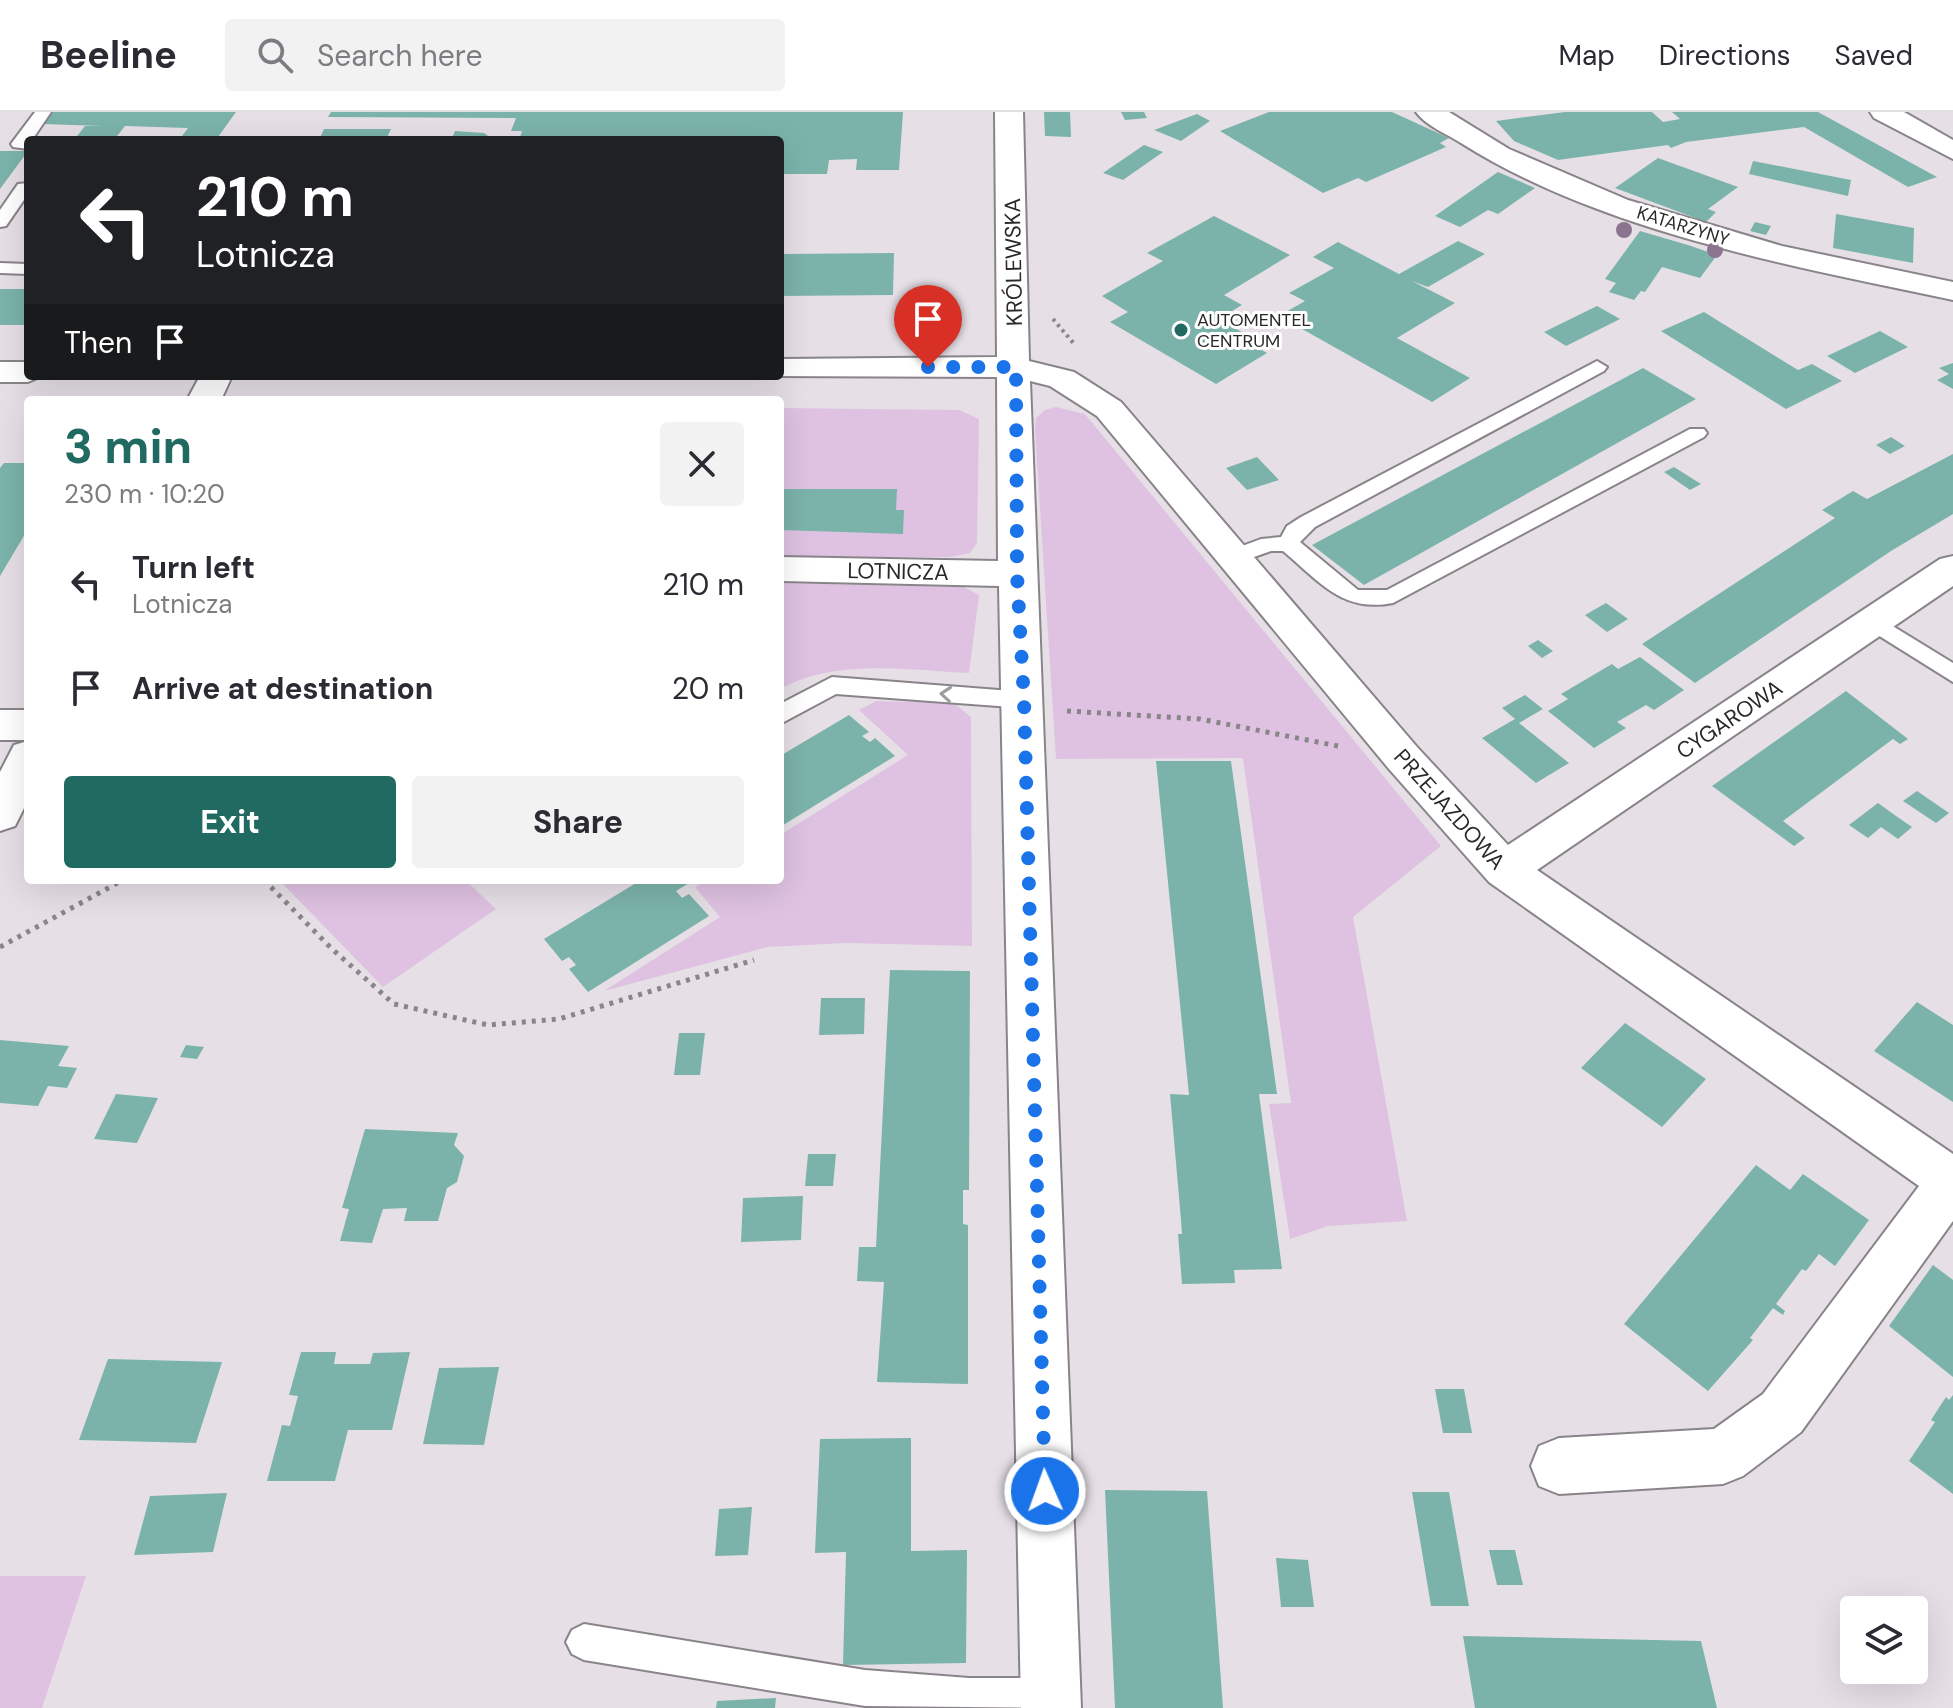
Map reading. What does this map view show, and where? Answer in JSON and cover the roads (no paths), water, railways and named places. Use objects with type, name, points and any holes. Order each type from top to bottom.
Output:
[{"type":"street","name":"KRÓLEWSKA","points":[[1009,112],[1016,367],[1017,574],[1024,700],[1051,1702]]},
{"type":"street","name":"KATARZYNY","points":[[1430,112],[1499,155],[1663,221],[1776,254],[1953,291]]},
{"type":"street","points":[[1884,112],[1953,151]]},
{"type":"street","points":[[784,369],[1016,367]]},
{"type":"street","name":"PRZEJAZDOWA","points":[[1016,367],[1062,379],[1109,409],[1403,758],[1504,870],[1952,1182]]},
{"type":"street","points":[[0,372],[24,372]]},
{"type":"street","name":"CYGAROWA","points":[[1504,870],[1953,568]]},
{"type":"street","name":"LOTNICZA","points":[[784,569],[1017,574]]},
{"type":"street","points":[[0,725],[24,725]]},
{"type":"street","points":[[0,815],[24,764]]},
{"type":"street","points":[[1559,1466],[1723,1456],[1782,1413],[1952,1182]]},
{"type":"lane","points":[[28,136],[43,112]]},
{"type":"lane","points":[[0,143],[23,144]]},
{"type":"lane","points":[[0,222],[24,190]]},
{"type":"lane","points":[[0,268],[24,269]]},
{"type":"lane","points":[[1288,544],[1290,537],[1308,522],[1597,367]]},
{"type":"lane","points":[[1234,557],[1269,544],[1288,544],[1351,596],[1372,600],[1393,596],[1697,433]]},
{"type":"lane","points":[[1873,622],[1953,674]]},
{"type":"lane","points":[[784,713],[832,685],[1024,700]]},
{"type":"lane","points":[[584,1642],[865,1688],[1051,1702]]},
{"type":"place","name":"AUTOMENTEL CENTRUM","points":[[1181,330]]}]
